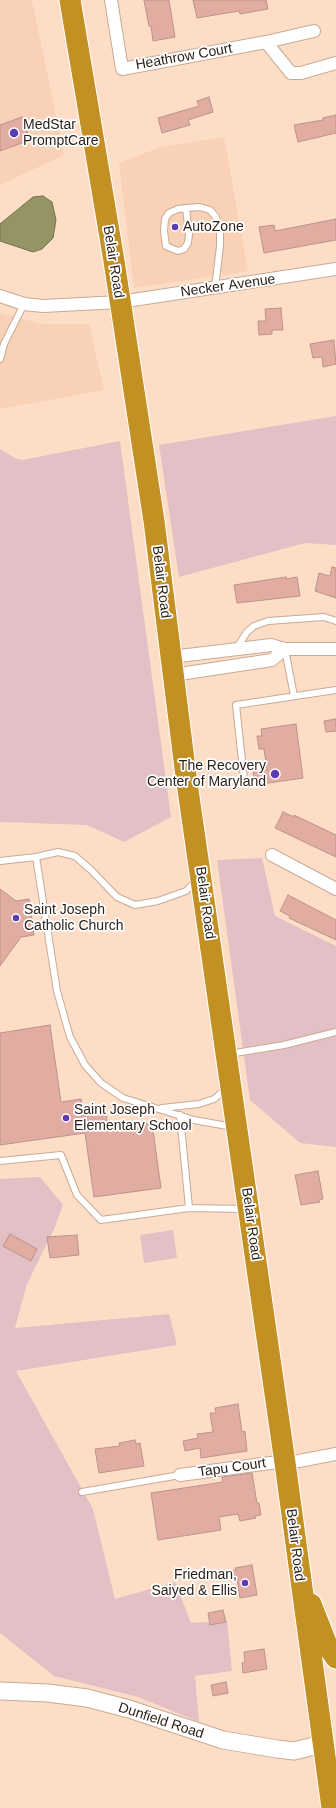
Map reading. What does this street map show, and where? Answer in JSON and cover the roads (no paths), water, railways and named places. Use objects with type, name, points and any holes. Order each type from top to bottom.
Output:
[{"type":"highway","name":"Belair Road","points":[[70,0],[120,302],[154,521],[186,776],[285,1463],[298,1571],[329,1741],[332,1808]]},
{"type":"highway","points":[[298,1571],[319,1627],[327,1645],[336,1658]]},
{"type":"street","name":"Heathrow Court","points":[[111,0],[122,69],[266,42],[314,31]]},
{"type":"street","points":[[266,42],[291,74],[301,73],[336,63]]},
{"type":"street","name":"Necker Avenue","points":[[0,296],[24,304],[56,306],[120,302],[336,269]]},
{"type":"street","points":[[172,666],[235,650],[271,645],[285,649],[336,649]]},
{"type":"street","points":[[172,666],[272,660],[285,649]]},
{"type":"street","points":[[272,854],[336,889]]},
{"type":"street","name":"Tapu Court","points":[[180,1475],[270,1463],[285,1463],[336,1454]]},
{"type":"street","name":"Dunfield Road","points":[[0,1691],[48,1693],[87,1698],[137,1712],[224,1740],[277,1749],[294,1751],[329,1741]]},
{"type":"lane","points":[[186,208],[189,234],[188,243],[184,249],[178,251],[171,250],[166,246],[164,231],[165,219],[169,213],[186,208],[200,207],[210,210],[216,217],[220,232],[220,246],[215,288]]},
{"type":"lane","points":[[0,359],[4,344],[24,304]]},
{"type":"lane","points":[[235,650],[247,632],[254,626],[268,621],[324,617],[336,621]]},
{"type":"lane","points":[[285,649],[294,696]]},
{"type":"lane","points":[[244,779],[236,705],[336,690]]},
{"type":"lane","points":[[0,861],[36,857],[58,852],[74,856],[91,870],[117,897],[135,905],[158,901],[186,891],[201,876]]},
{"type":"lane","points":[[36,857],[57,992],[70,1037],[86,1065],[101,1083],[123,1098],[194,1120],[236,1127]]},
{"type":"lane","points":[[226,1055],[284,1045],[336,1032]]},
{"type":"lane","points":[[159,1108],[199,1104],[214,1100],[230,1085]]},
{"type":"lane","points":[[180,1115],[189,1208]]},
{"type":"lane","points":[[0,1161],[62,1155],[77,1194],[100,1220],[189,1208],[249,1209]]},
{"type":"lane","points":[[82,1492],[180,1475]]},
{"type":"place","name":"MedStar PromptCare","points":[[14,133]]},
{"type":"place","name":"AutoZone","points":[[175,227]]},
{"type":"place","name":"The Recovery Center of Maryland","points":[[275,774]]},
{"type":"place","name":"Saint Joseph Catholic Church","points":[[16,918]]},
{"type":"place","name":"Saint Joseph Elementary School","points":[[66,1118]]},
{"type":"place","name":"Friedman, Saiyed & Ellis","points":[[245,1583]]}]
